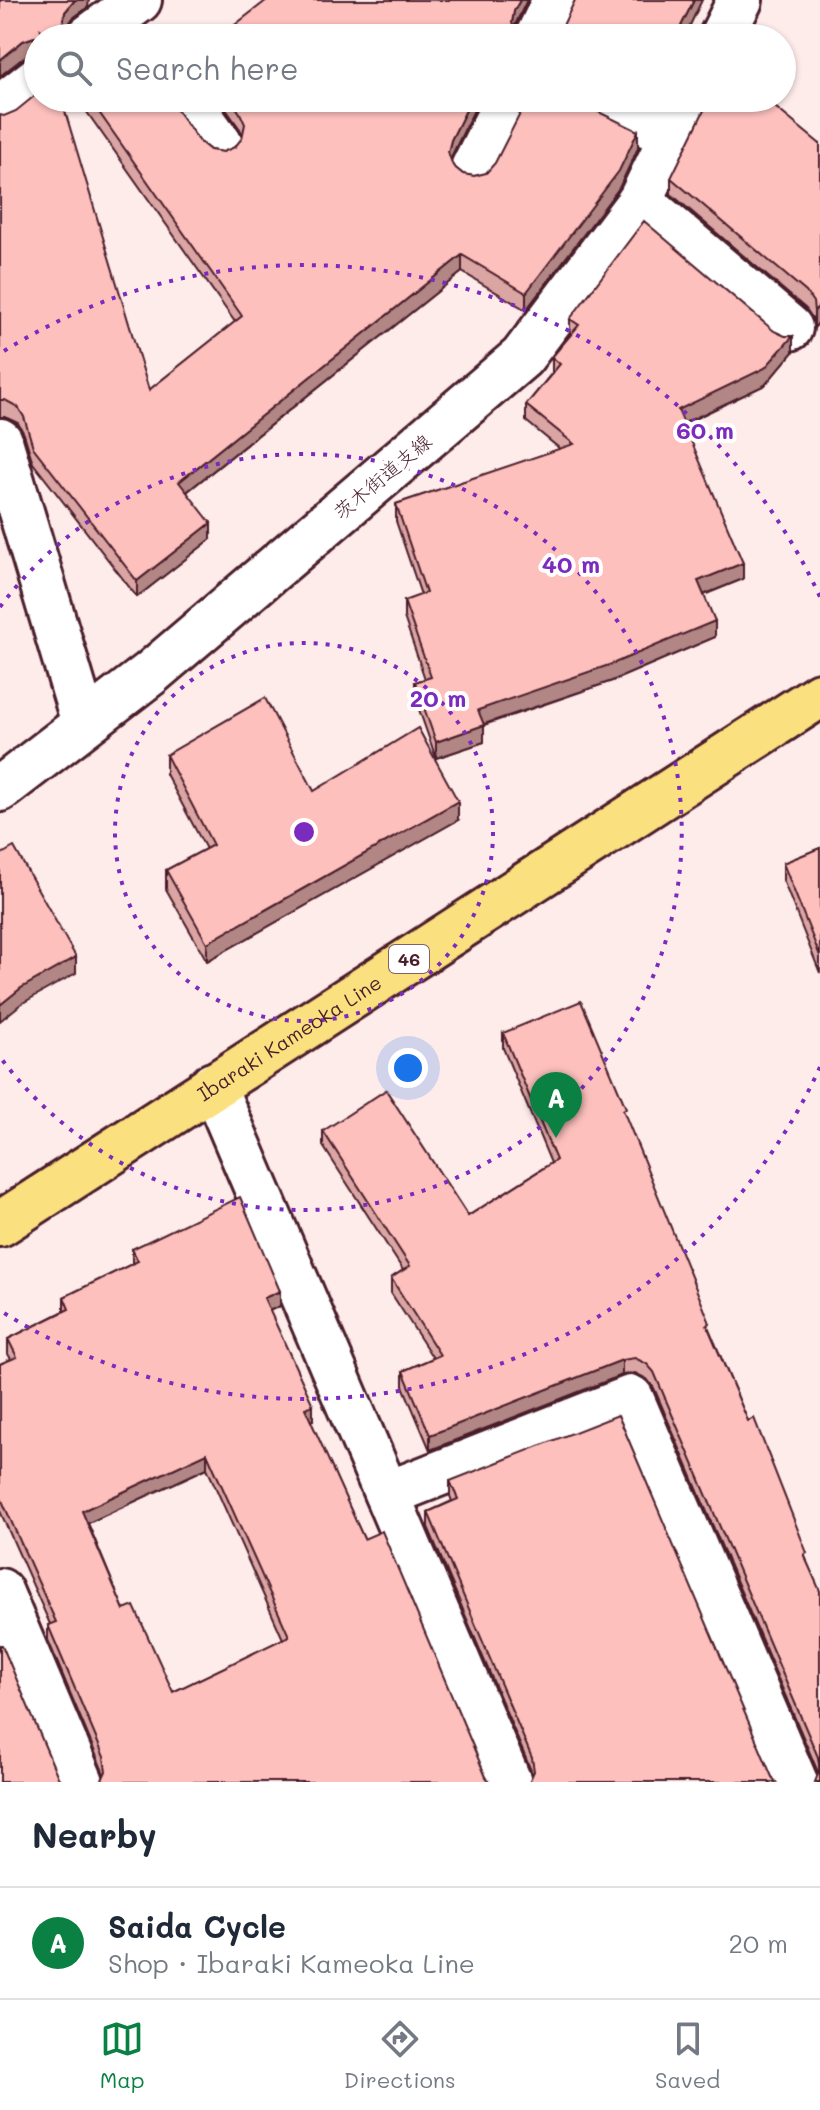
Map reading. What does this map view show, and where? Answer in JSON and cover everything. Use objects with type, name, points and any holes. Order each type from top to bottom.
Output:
[{"type":"main road","name":"Ibaraki Kameoka Line","points":[[0,1224],[820,695]]},
{"type":"street","points":[[544,24],[555,0]]},
{"type":"street","points":[[728,24],[740,0]]},
{"type":"street","points":[[0,108],[24,89]]},
{"type":"street","points":[[197,112],[220,144]]},
{"type":"street","points":[[473,168],[501,112]]},
{"type":"street","points":[[622,112],[671,136]]},
{"type":"street","name":"茨木街道支線","points":[[0,789],[151,673],[522,357],[640,201],[683,112]]},
{"type":"street","points":[[640,201],[790,328]]},
{"type":"street","points":[[0,441],[84,723]]},
{"type":"street","points":[[213,1085],[509,1782]]},
{"type":"street","points":[[387,1494],[631,1398],[795,1782]]},
{"type":"street","points":[[3,1607],[81,1782]]},
{"type":"building","points":[[0,0],[75,0],[65,12],[63,24],[24,24],[24,41],[0,60]]},
{"type":"building","points":[[267,0],[520,0],[512,24],[236,24]]},
{"type":"building","points":[[575,0],[694,0],[682,24],[564,24]]},
{"type":"building","points":[[24,104],[24,112],[65,112],[149,390],[242,316],[99,112],[178,112],[200,142],[210,150],[223,152],[235,147],[242,138],[245,124],[239,112],[465,112],[448,152],[453,166],[463,174],[474,176],[486,173],[495,163],[521,112],[599,112],[638,131],[619,171],[526,293],[462,255],[179,482],[211,523],[137,581],[33,447],[18,407],[0,400],[0,115],[16,111]]},
{"type":"building","points":[[703,112],[781,112],[820,144],[820,305],[814,311],[813,302],[806,292],[671,178]]},
{"type":"building","points":[[644,221],[774,331],[793,336],[765,368],[678,410],[743,563],[698,581],[715,621],[612,664],[478,710],[484,725],[436,742],[415,682],[431,677],[404,601],[426,593],[396,504],[574,444],[526,405],[560,364],[552,357],[579,325],[570,319]]},
{"type":"building","points":[[265,698],[314,791],[418,728],[458,801],[207,943],[166,870],[213,845],[166,755]]},
{"type":"building","points":[[14,847],[76,957],[21,988],[0,1005],[0,855]]},
{"type":"building","points":[[820,848],[820,956],[783,863]]},
{"type":"building","points":[[581,1001],[710,1323],[707,1325],[748,1421],[754,1418],[820,1591],[820,1769],[818,1757],[654,1372],[635,1358],[622,1360],[430,1435],[403,1371],[440,1355],[391,1278],[410,1266],[323,1131],[386,1090],[468,1216],[556,1160],[503,1033]]},
{"type":"building","points":[[240,1197],[280,1291],[264,1298],[313,1405],[305,1408],[364,1539],[382,1531],[490,1782],[101,1782],[106,1771],[104,1757],[48,1625],[56,1622],[0,1496],[0,1364],[17,1357],[8,1339],[69,1309],[64,1297],[138,1261],[132,1249]],"holes":[[[207,1453],[289,1636],[173,1692],[134,1606],[124,1610],[82,1511]]]},
{"type":"building","points":[[618,1415],[776,1782],[529,1782],[534,1771],[532,1758],[428,1512],[458,1499],[450,1481]]},
{"type":"building","points":[[2,1645],[62,1782],[0,1782]]},
{"type":"place","name":"Saida Cycle","points":[[556,1138]]}]
